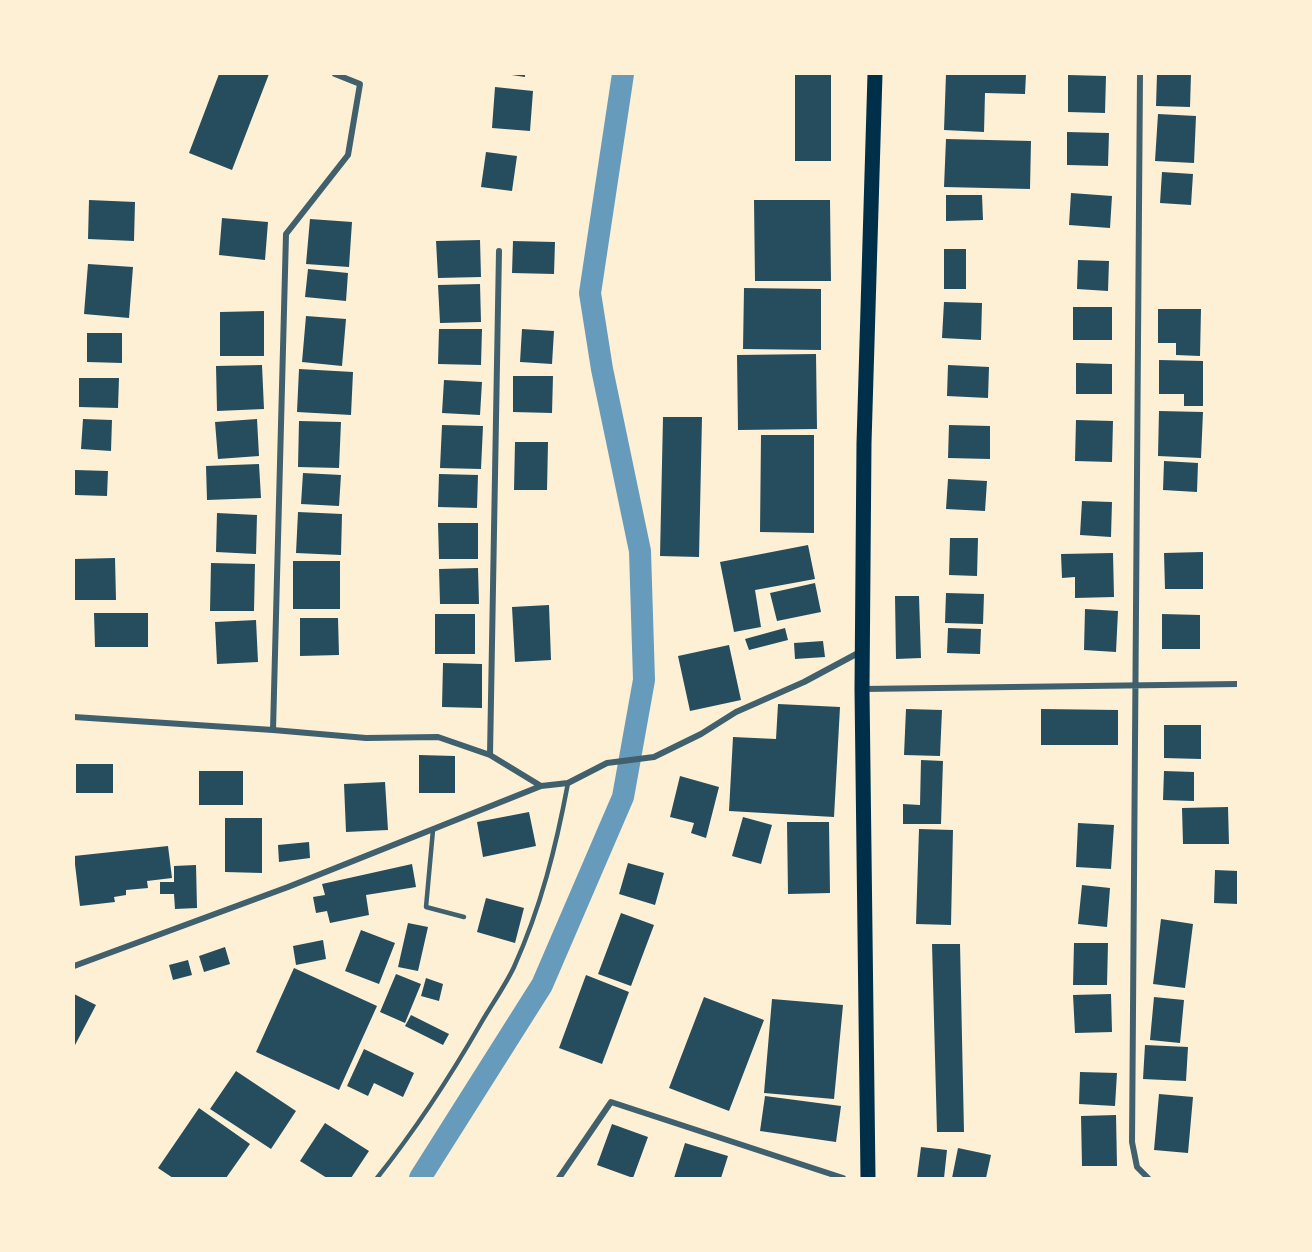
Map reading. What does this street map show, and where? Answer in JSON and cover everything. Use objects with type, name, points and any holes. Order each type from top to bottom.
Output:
[{"type":"main road","points":[[868,1179],[862,689],[864,443],[875,74]]},
{"type":"street","points":[[273,730],[286,234],[348,155],[360,84],[335,74]]},
{"type":"street","points":[[1140,74],[1132,1142],[1137,1167],[1148,1179]]},
{"type":"street","points":[[490,755],[499,252]]},
{"type":"street","points":[[74,966],[288,887],[541,786],[568,783],[607,763],[654,757],[701,734],[736,712],[804,682],[863,650]]},
{"type":"street","points":[[862,689],[1239,684]]},
{"type":"street","points":[[74,717],[366,738],[438,737],[490,755],[541,786]]},
{"type":"street","points":[[558,1179],[611,1102],[843,1179]]},
{"type":"lane","points":[[377,1179],[451,1075],[513,968],[536,910],[555,850],[568,783]]},
{"type":"lane","points":[[433,830],[426,907],[464,917]]},
{"type":"building","points":[[219,74],[269,74],[232,170],[189,153]]},
{"type":"building","points":[[505,74],[525,74],[525,77]]},
{"type":"building","points":[[795,74],[831,74],[831,161],[795,161]]},
{"type":"building","points":[[946,74],[1026,74],[1025,94],[985,93],[984,132],[944,130]]},
{"type":"building","points":[[1157,74],[1191,74],[1190,107],[1156,106]]},
{"type":"building","points":[[1068,75],[1106,76],[1105,113],[1068,112]]},
{"type":"building","points":[[495,87],[533,91],[530,131],[492,128]]},
{"type":"building","points":[[1158,114],[1196,116],[1194,163],[1155,161]]},
{"type":"building","points":[[1067,132],[1109,133],[1108,166],[1067,165]]},
{"type":"building","points":[[946,139],[1031,141],[1030,189],[944,187]]},
{"type":"building","points":[[486,152],[517,156],[512,191],[481,187]]},
{"type":"building","points":[[1162,172],[1193,174],[1191,205],[1160,203]]},
{"type":"building","points":[[1071,193],[1112,196],[1110,228],[1069,225]]},
{"type":"building","points":[[946,195],[982,195],[983,220],[946,221]]},
{"type":"building","points":[[89,200],[135,202],[134,241],[88,239]]},
{"type":"building","points":[[754,200],[830,200],[831,281],[755,281]]},
{"type":"building","points":[[222,218],[268,222],[265,260],[219,255]]},
{"type":"building","points":[[310,219],[352,222],[349,267],[306,264]]},
{"type":"building","points":[[480,240],[481,277],[438,278],[436,241]]},
{"type":"building","points":[[513,241],[555,242],[554,274],[512,273]]},
{"type":"building","points":[[944,249],[966,249],[966,289],[944,289]]},
{"type":"building","points":[[1078,260],[1109,261],[1108,291],[1077,289]]},
{"type":"building","points":[[88,264],[133,267],[129,318],[84,314]]},
{"type":"building","points":[[308,269],[348,273],[346,301],[305,297]]},
{"type":"building","points":[[480,284],[481,322],[440,323],[438,285]]},
{"type":"building","points":[[744,288],[821,289],[821,350],[743,349]]},
{"type":"building","points":[[944,302],[982,303],[981,340],[942,338]]},
{"type":"building","points":[[1073,307],[1112,307],[1112,340],[1073,340]]},
{"type":"building","points":[[1158,309],[1201,309],[1200,356],[1176,355],[1176,343],[1158,343]]},
{"type":"building","points":[[264,311],[264,356],[220,356],[220,312]]},
{"type":"building","points":[[306,316],[346,319],[342,366],[302,362]]},
{"type":"building","points":[[439,329],[482,329],[481,365],[438,364]]},
{"type":"building","points":[[522,329],[554,331],[552,364],[520,362]]},
{"type":"building","points":[[87,333],[122,333],[122,363],[87,362]]},
{"type":"building","points":[[816,354],[817,429],[738,430],[737,355]]},
{"type":"building","points":[[1159,360],[1203,361],[1203,406],[1184,406],[1184,394],[1159,394]]},
{"type":"building","points":[[1076,363],[1112,364],[1112,394],[1076,394]]},
{"type":"building","points":[[262,365],[264,409],[217,411],[216,366]]},
{"type":"building","points":[[948,365],[989,367],[988,398],[947,396]]},
{"type":"building","points":[[299,369],[353,372],[351,415],[297,412]]},
{"type":"building","points":[[513,376],[553,376],[552,413],[513,412]]},
{"type":"building","points":[[79,378],[119,378],[118,408],[79,407]]},
{"type":"building","points":[[444,380],[482,382],[480,415],[442,413]]},
{"type":"building","points":[[1159,411],[1203,412],[1201,458],[1158,456]]},
{"type":"building","points":[[663,417],[702,417],[699,557],[660,556]]},
{"type":"building","points":[[83,419],[112,420],[111,451],[81,449]]},
{"type":"building","points":[[257,419],[259,456],[218,459],[215,422]]},
{"type":"building","points":[[1076,420],[1113,421],[1112,462],[1075,461]]},
{"type":"building","points":[[299,421],[341,422],[339,468],[298,467]]},
{"type":"building","points":[[442,425],[483,426],[481,469],[440,468]]},
{"type":"building","points":[[949,425],[990,426],[990,459],[948,458]]},
{"type":"building","points":[[761,435],[814,435],[814,533],[760,532]]},
{"type":"building","points":[[515,442],[548,442],[547,490],[514,490]]},
{"type":"building","points":[[1164,461],[1198,463],[1197,492],[1163,490]]},
{"type":"building","points":[[259,464],[261,498],[207,500],[206,466]]},
{"type":"building","points":[[75,470],[108,471],[107,496],[75,495]]},
{"type":"building","points":[[303,473],[341,475],[339,506],[301,504]]},
{"type":"building","points":[[439,474],[478,475],[477,508],[438,507]]},
{"type":"building","points":[[948,479],[987,481],[985,511],[946,509]]},
{"type":"building","points":[[1082,501],[1112,502],[1111,537],[1080,535]]},
{"type":"building","points":[[298,512],[342,514],[341,555],[296,553]]},
{"type":"building","points":[[217,513],[257,515],[256,554],[216,552]]},
{"type":"building","points":[[438,523],[478,523],[478,559],[439,559]]},
{"type":"building","points":[[950,538],[978,538],[977,576],[949,575]]},
{"type":"building","points":[[808,545],[815,579],[755,590],[761,627],[734,632],[720,562]]},
{"type":"building","points":[[1203,552],[1203,589],[1165,589],[1164,553]]},
{"type":"building","points":[[1113,553],[1114,597],[1075,598],[1075,577],[1062,578],[1061,554]]},
{"type":"building","points":[[115,558],[116,600],[74,600],[74,559]]},
{"type":"building","points":[[293,561],[340,561],[340,609],[293,609]]},
{"type":"building","points":[[211,563],[255,564],[254,611],[210,611]]},
{"type":"building","points":[[478,568],[479,604],[440,604],[439,569]]},
{"type":"building","points":[[815,583],[821,612],[777,621],[770,593]]},
{"type":"building","points":[[946,593],[984,594],[983,624],[945,623]]},
{"type":"building","points":[[895,596],[919,596],[921,658],[896,659]]},
{"type":"building","points":[[549,605],[551,660],[515,662],[512,607]]},
{"type":"building","points":[[1085,609],[1118,611],[1116,652],[1084,650]]},
{"type":"building","points":[[94,613],[148,613],[148,647],[95,647]]},
{"type":"building","points":[[435,614],[475,614],[475,654],[435,654]]},
{"type":"building","points":[[1162,614],[1200,615],[1200,649],[1162,649]]},
{"type":"building","points":[[300,618],[338,618],[339,655],[300,656]]},
{"type":"building","points":[[256,620],[258,662],[217,664],[215,622]]},
{"type":"building","points":[[785,628],[788,640],[749,650],[745,639]]},
{"type":"building","points":[[948,628],[981,629],[980,654],[947,653]]},
{"type":"building","points":[[823,641],[825,657],[795,659],[794,643]]},
{"type":"building","points":[[729,645],[741,700],[690,711],[678,656]]},
{"type":"building","points":[[443,663],[482,664],[482,708],[442,707]]},
{"type":"building","points":[[778,704],[840,707],[834,817],[729,811],[733,737],[776,739]]},
{"type":"building","points":[[906,709],[942,710],[940,756],[904,755]]},
{"type":"building","points":[[1041,709],[1118,710],[1118,745],[1041,745]]},
{"type":"building","points":[[1164,725],[1201,725],[1201,759],[1164,758]]},
{"type":"building","points":[[419,755],[455,756],[455,793],[419,793]]},
{"type":"building","points":[[921,760],[943,761],[941,824],[903,824],[903,804],[920,805]]},
{"type":"building","points":[[76,764],[113,764],[113,793],[76,793]]},
{"type":"building","points":[[199,771],[243,771],[243,805],[199,805]]},
{"type":"building","points":[[1164,771],[1194,772],[1194,801],[1163,800]]},
{"type":"building","points":[[680,776],[719,787],[706,838],[691,833],[694,823],[670,817]]},
{"type":"building","points":[[385,782],[388,830],[346,832],[344,784]]},
{"type":"building","points":[[1228,807],[1229,844],[1183,844],[1182,808]]},
{"type":"building","points":[[529,812],[536,846],[483,857],[477,822]]},
{"type":"building","points":[[743,817],[772,825],[761,864],[732,856]]},
{"type":"building","points":[[225,818],[262,818],[262,873],[225,872]]},
{"type":"building","points":[[787,822],[829,822],[830,893],[788,894]]},
{"type":"building","points":[[1078,823],[1114,825],[1111,869],[1076,867]]},
{"type":"building","points":[[919,829],[953,830],[951,925],[916,924]]},
{"type":"building","points":[[309,842],[310,858],[279,862],[278,845]]},
{"type":"building","points":[[168,846],[172,878],[147,881],[148,888],[126,890],[126,895],[114,897],[115,902],[80,906],[74,856]]},
{"type":"building","points":[[628,863],[664,873],[655,905],[619,894]]},
{"type":"building","points":[[412,864],[416,887],[366,895],[369,915],[330,923],[327,911],[316,913],[313,897],[325,895],[322,884]]},
{"type":"building","points":[[196,865],[197,908],[175,909],[174,894],[160,894],[160,882],[174,882],[174,866]]},
{"type":"building","points":[[1215,870],[1238,871],[1238,904],[1214,903]]},
{"type":"building","points":[[1082,885],[1110,888],[1107,927],[1078,924]]},
{"type":"building","points":[[486,898],[524,908],[515,943],[477,932]]},
{"type":"building","points":[[621,913],[654,925],[631,986],[598,974]]},
{"type":"building","points":[[1161,919],[1193,924],[1185,988],[1153,984]]},
{"type":"building","points":[[408,923],[428,927],[418,971],[398,967]]},
{"type":"building","points":[[361,930],[395,943],[379,984],[345,971]]},
{"type":"building","points":[[323,940],[326,959],[296,965],[293,946]]},
{"type":"building","points":[[1074,943],[1108,943],[1107,985],[1073,985]]},
{"type":"building","points":[[932,944],[960,944],[964,1132],[937,1132]]},
{"type":"building","points":[[225,947],[230,964],[204,972],[199,956]]},
{"type":"building","points":[[188,960],[192,975],[173,980],[169,965]]},
{"type":"building","points":[[294,968],[377,1006],[339,1090],[256,1052]]},
{"type":"building","points":[[396,974],[421,984],[405,1023],[380,1012]]},
{"type":"building","points":[[586,975],[629,992],[602,1064],[559,1048]]},
{"type":"building","points":[[426,978],[443,984],[439,1001],[421,996]]},
{"type":"building","points":[[74,994],[96,1005],[74,1047]]},
{"type":"building","points":[[1111,994],[1112,1032],[1075,1033],[1073,995]]},
{"type":"building","points":[[704,997],[764,1020],[729,1111],[669,1088]]},
{"type":"building","points":[[1154,997],[1184,1000],[1180,1043],[1150,1040]]},
{"type":"building","points":[[772,999],[843,1005],[834,1099],[764,1093]]},
{"type":"building","points":[[411,1015],[449,1034],[443,1045],[405,1026]]},
{"type":"building","points":[[1145,1045],[1188,1047],[1186,1081],[1143,1079]]},
{"type":"building","points":[[364,1049],[414,1073],[403,1097],[374,1083],[368,1096],[347,1086]]},
{"type":"building","points":[[236,1071],[296,1111],[271,1149],[210,1109]]},
{"type":"building","points":[[1080,1072],[1117,1073],[1115,1106],[1079,1104]]},
{"type":"building","points":[[1159,1094],[1193,1097],[1188,1153],[1154,1150]]},
{"type":"building","points":[[765,1096],[841,1106],[836,1142],[760,1131]]},
{"type":"building","points":[[199,1108],[250,1144],[226,1178],[173,1178],[158,1168]]},
{"type":"building","points":[[1116,1115],[1117,1166],[1082,1166],[1081,1116]]},
{"type":"building","points":[[325,1123],[369,1151],[351,1178],[327,1178],[300,1161]]},
{"type":"building","points":[[612,1124],[648,1137],[633,1178],[597,1165]]},
{"type":"building","points":[[685,1143],[728,1156],[721,1178],[674,1178]]},
{"type":"building","points":[[921,1147],[947,1150],[944,1178],[917,1178]]},
{"type":"building","points":[[958,1148],[991,1155],[986,1178],[952,1178]]},
{"type":"waterway","points":[[420,1178],[542,985],[623,797],[644,680],[640,551],[602,369],[590,293],[623,74]]}]
